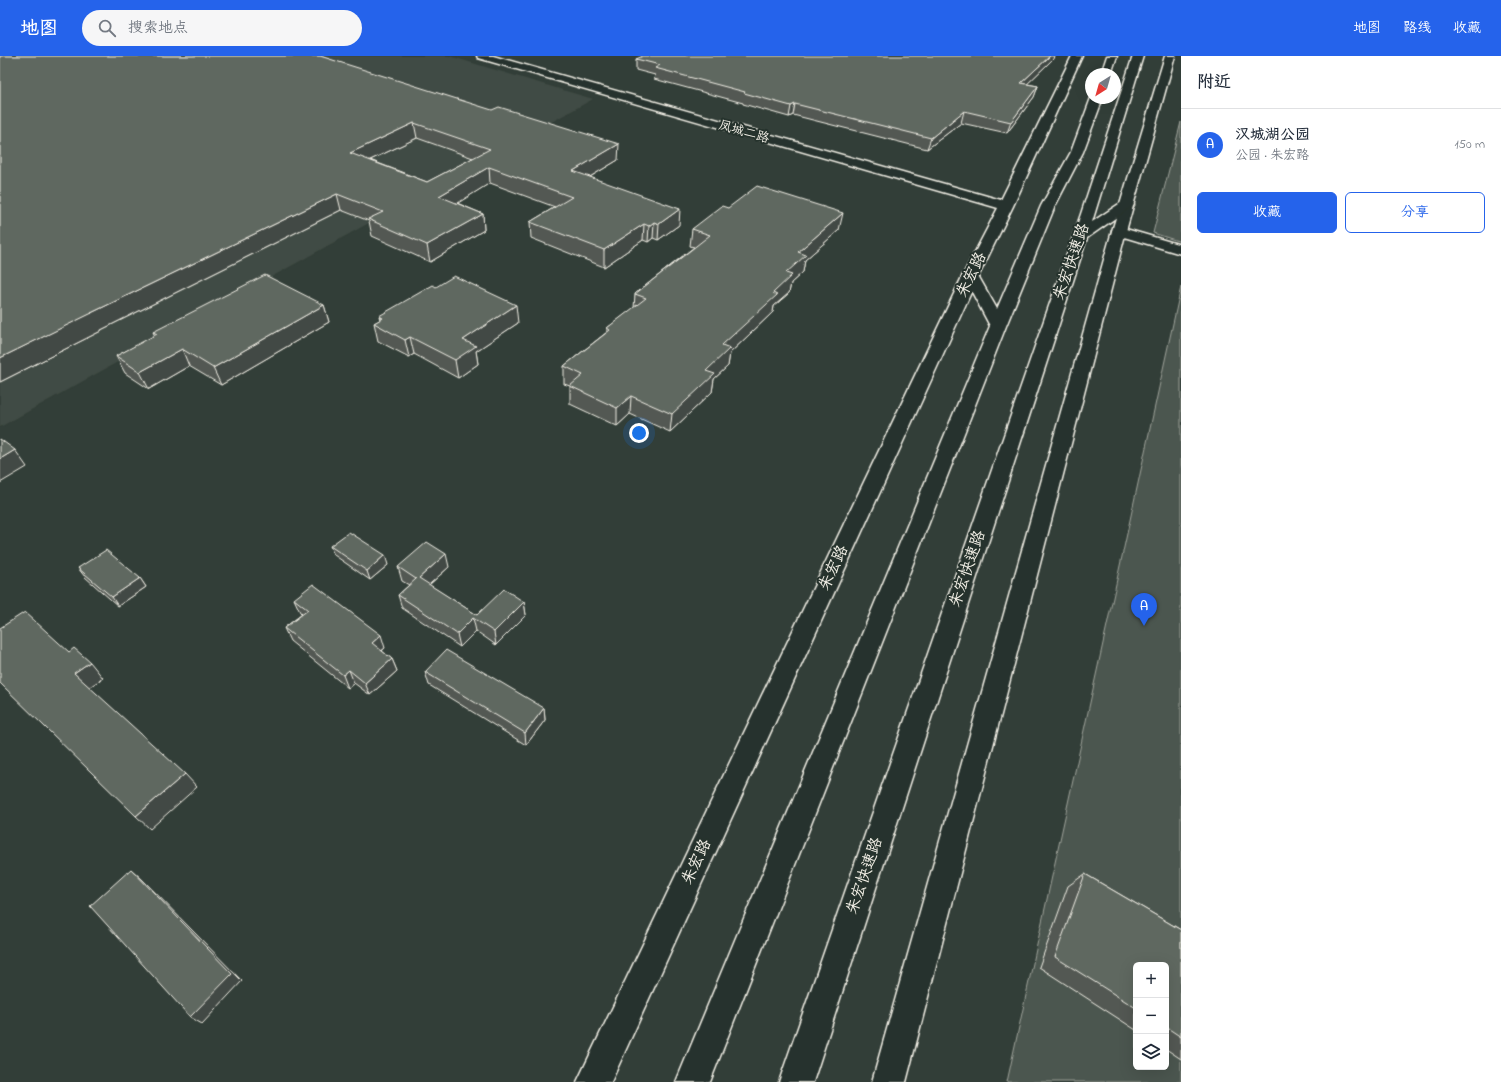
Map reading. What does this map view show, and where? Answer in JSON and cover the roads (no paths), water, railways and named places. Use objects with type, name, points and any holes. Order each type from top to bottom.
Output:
[{"type":"main road","name":"凤城二路","points":[[482,56],[1007,203]]},
{"type":"main road","name":"凤城二路","points":[[501,56],[1007,203]]},
{"type":"main road","name":"朱宏路","points":[[594,1082],[971,275],[1078,56]]},
{"type":"main road","points":[[1108,68],[1112,56]]},
{"type":"main road","name":"朱宏快速路","points":[[796,1082],[1081,236],[1138,56]]},
{"type":"main road","points":[[889,1082],[1119,231],[1170,56]]},
{"type":"main road","points":[[693,1082],[998,326],[1048,206],[1077,152],[1095,104]]},
{"type":"main road","points":[[1081,236],[1127,205]]},
{"type":"main road","points":[[1119,231],[1181,250]]},
{"type":"main road","points":[[971,275],[998,326]]},
{"type":"place","name":"汉城湖公园","points":[[1144,626]]}]
